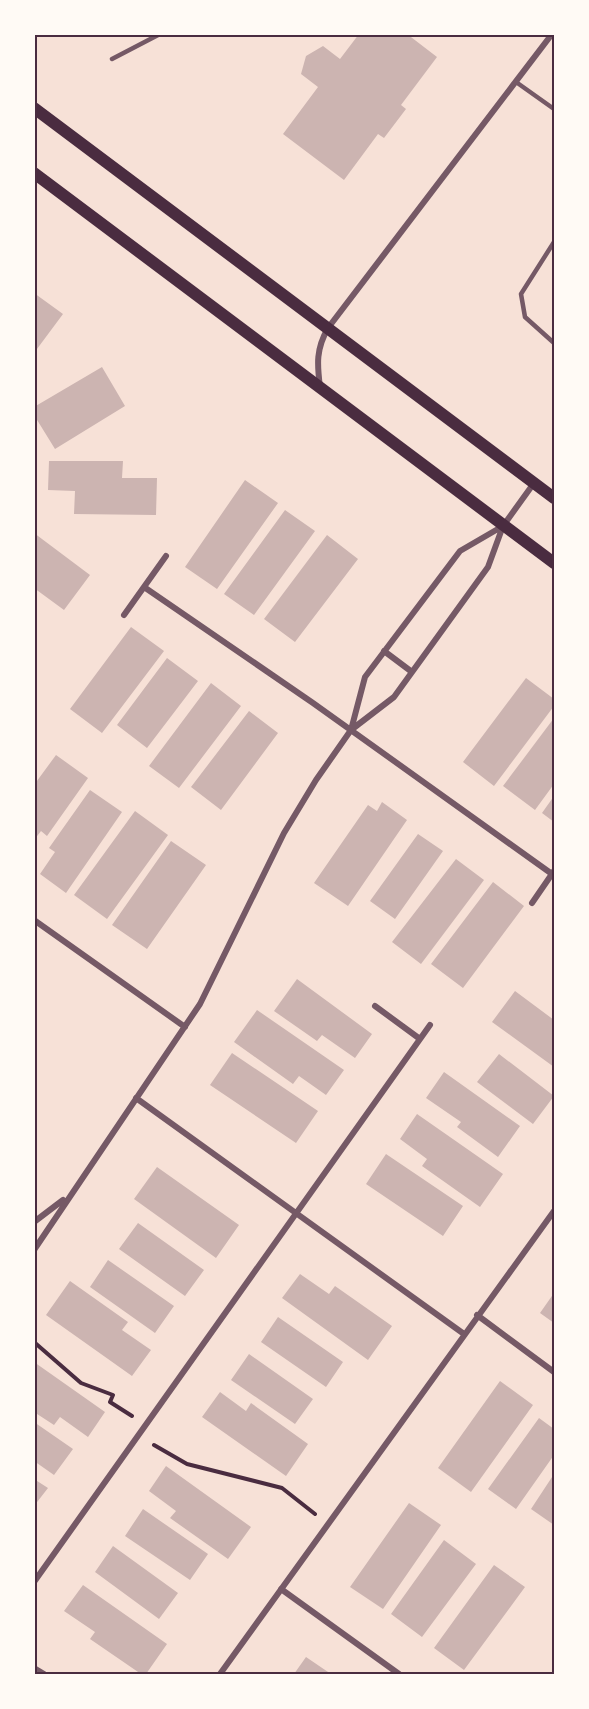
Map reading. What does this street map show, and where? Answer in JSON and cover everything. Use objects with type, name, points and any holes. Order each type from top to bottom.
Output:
[{"type":"main road","points":[[34,108],[555,498]]},
{"type":"main road","points":[[34,173],[555,563]]},
{"type":"street","points":[[321,389],[317,360],[319,344],[328,328],[552,34]]},
{"type":"street","points":[[34,1250],[68,1196],[200,1004],[284,833],[315,780],[351,730],[394,697],[488,567],[503,526],[534,483]]},
{"type":"street","points":[[351,730],[364,677],[460,551],[503,526]]},
{"type":"street","points":[[124,615],[166,556]]},
{"type":"street","points":[[144,587],[553,872],[532,903]]},
{"type":"street","points":[[384,651],[412,672]]},
{"type":"street","points":[[34,920],[185,1027]]},
{"type":"street","points":[[375,1006],[420,1039]]},
{"type":"street","points":[[34,1582],[430,1025]]},
{"type":"street","points":[[136,1098],[464,1334]]},
{"type":"street","points":[[34,1222],[68,1196]]},
{"type":"street","points":[[220,1674],[477,1315],[555,1211]]},
{"type":"street","points":[[477,1315],[555,1372]]},
{"type":"street","points":[[281,1589],[399,1674]]},
{"type":"street","points":[[34,1668],[44,1674]]},
{"type":"lane","points":[[112,59],[160,34]]},
{"type":"lane","points":[[516,82],[555,109]]},
{"type":"lane","points":[[555,242],[521,294],[525,317],[555,343]]},
{"type":"path","points":[[34,1342],[66,1372],[96,1390],[113,1395],[110,1402],[145,1425]]},
{"type":"path","points":[[139,1435],[187,1464],[282,1488],[328,1524]]},
{"type":"building","points":[[359,34],[407,34],[437,57],[401,105],[406,109],[384,138],[378,134],[344,180],[283,134],[318,87],[301,74],[306,56],[323,46],[340,59]]},
{"type":"building","points":[[34,293],[63,314],[34,353]]},
{"type":"building","points":[[102,367],[125,406],[55,449],[34,415],[34,407]]},
{"type":"building","points":[[49,461],[123,461],[122,478],[157,478],[156,515],[74,514],[75,491],[48,490]]},
{"type":"building","points":[[245,480],[278,503],[217,589],[185,567]]},
{"type":"building","points":[[285,510],[315,531],[254,615],[224,594]]},
{"type":"building","points":[[34,533],[90,575],[64,610],[34,588]]},
{"type":"building","points":[[327,535],[358,559],[295,642],[264,619]]},
{"type":"building","points":[[131,627],[164,651],[102,733],[70,709]]},
{"type":"building","points":[[167,658],[198,681],[147,748],[117,725]]},
{"type":"building","points":[[526,678],[554,699],[554,706],[494,786],[463,762]]},
{"type":"building","points":[[211,683],[241,706],[179,788],[149,766]]},
{"type":"building","points":[[249,711],[278,733],[221,810],[191,787]]},
{"type":"building","points":[[554,718],[554,784],[535,810],[503,786]]},
{"type":"building","points":[[56,755],[88,778],[47,836],[41,831],[34,840],[34,785]]},
{"type":"building","points":[[90,790],[122,812],[66,893],[40,874],[55,852],[49,848]]},
{"type":"building","points":[[554,796],[554,822],[542,813]]},
{"type":"building","points":[[382,802],[407,820],[348,906],[314,883],[368,805],[377,811]]},
{"type":"building","points":[[135,811],[168,835],[107,919],[74,895]]},
{"type":"building","points":[[418,834],[443,851],[395,919],[370,901]]},
{"type":"building","points":[[171,841],[206,865],[147,949],[112,925]]},
{"type":"building","points":[[456,859],[484,880],[421,964],[392,942]]},
{"type":"building","points":[[493,882],[524,906],[463,988],[431,964]]},
{"type":"building","points":[[297,979],[372,1034],[355,1058],[322,1035],[317,1041],[274,1011]]},
{"type":"building","points":[[515,991],[554,1020],[554,1067],[492,1022]]},
{"type":"building","points":[[257,1010],[344,1070],[326,1095],[299,1076],[293,1084],[234,1042]]},
{"type":"building","points":[[232,1053],[318,1111],[296,1143],[210,1085]]},
{"type":"building","points":[[499,1054],[554,1096],[533,1124],[477,1082]]},
{"type":"building","points":[[444,1072],[520,1126],[498,1157],[457,1127],[461,1122],[426,1098]]},
{"type":"building","points":[[417,1114],[503,1174],[480,1207],[422,1166],[427,1159],[400,1139]]},
{"type":"building","points":[[386,1154],[463,1206],[443,1236],[366,1184]]},
{"type":"building","points":[[157,1167],[239,1225],[216,1258],[134,1199]]},
{"type":"building","points":[[138,1223],[204,1270],[185,1296],[119,1249]]},
{"type":"building","points":[[108,1260],[174,1306],[155,1333],[90,1287]]},
{"type":"building","points":[[300,1274],[329,1294],[335,1286],[392,1326],[368,1360],[282,1298]]},
{"type":"building","points":[[70,1281],[128,1322],[122,1330],[151,1350],[132,1376],[46,1315]]},
{"type":"building","points":[[554,1293],[554,1323],[540,1313]]},
{"type":"building","points":[[278,1317],[343,1362],[326,1387],[261,1342]]},
{"type":"building","points":[[249,1354],[313,1399],[295,1424],[231,1380]]},
{"type":"building","points":[[34,1362],[105,1412],[88,1437],[60,1417],[54,1425],[34,1412]]},
{"type":"building","points":[[500,1381],[533,1405],[471,1492],[438,1468]]},
{"type":"building","points":[[220,1392],[246,1411],[251,1403],[308,1444],[286,1476],[202,1417]]},
{"type":"building","points":[[539,1418],[554,1429],[554,1455],[516,1509],[488,1489]]},
{"type":"building","points":[[34,1422],[73,1449],[54,1475],[34,1461]]},
{"type":"building","points":[[166,1466],[251,1527],[228,1559],[170,1518],[176,1511],[149,1491]]},
{"type":"building","points":[[554,1474],[554,1525],[531,1509]]},
{"type":"building","points":[[34,1479],[48,1488],[34,1506]]},
{"type":"building","points":[[409,1503],[441,1525],[383,1609],[350,1587]]},
{"type":"building","points":[[143,1509],[208,1554],[190,1580],[125,1536]]},
{"type":"building","points":[[444,1540],[476,1564],[422,1637],[391,1614]]},
{"type":"building","points":[[113,1546],[178,1593],[159,1619],[95,1572]]},
{"type":"building","points":[[494,1565],[525,1587],[464,1670],[434,1648]]},
{"type":"building","points":[[83,1585],[167,1644],[146,1674],[141,1674],[90,1639],[95,1632],[64,1611]]},
{"type":"building","points":[[306,1657],[331,1674],[294,1674]]}]
